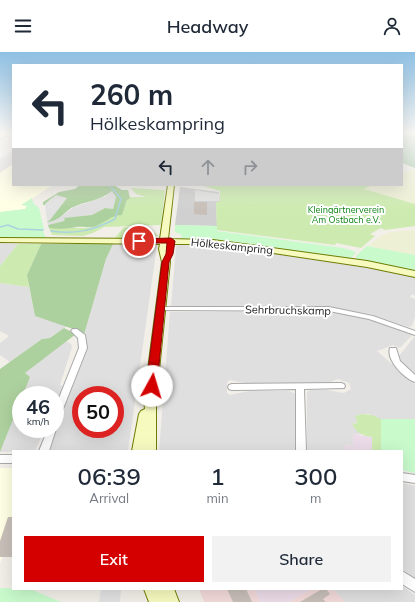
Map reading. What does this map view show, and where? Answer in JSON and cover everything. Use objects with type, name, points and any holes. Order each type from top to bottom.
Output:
[{"type":"main road","points":[[149,450],[150,400],[166,262],[170,254],[168,241],[171,186]]},
{"type":"main road","points":[[168,241],[176,186]]},
{"type":"main road","name":"Hölkeskampring","points":[[0,240],[94,242],[168,241],[229,244],[367,264],[415,274]]},
{"type":"main road","points":[[139,450],[146,411],[150,400]]},
{"type":"main road","points":[[152,590],[157,602]]},
{"type":"main road","points":[[166,590],[171,602]]},
{"type":"street","name":"Sehrbruchskamp","points":[[160,309],[329,310],[371,317],[414,330]]},
{"type":"street","points":[[64,396],[82,348],[82,337],[75,331]]},
{"type":"street","points":[[393,350],[393,357],[396,363],[415,379]]},
{"type":"street","points":[[232,387],[341,386]]},
{"type":"street","points":[[300,387],[300,450]]},
{"type":"street","points":[[44,450],[49,438]]},
{"type":"street","points":[[0,459],[12,459]]},
{"type":"street","points":[[403,477],[415,479]]},
{"type":"street","points":[[403,578],[415,586]]},
{"type":"shaded area","points":[[0,159],[12,159],[12,165],[0,173]]},
{"type":"shaded area","points":[[403,159],[415,159],[415,168],[403,163]]},
{"type":"shaded area","points":[[12,165],[12,186],[51,186],[22,205],[27,206],[25,209],[0,212],[0,173]]},
{"type":"shaded area","points":[[415,169],[415,204],[363,189],[370,186],[403,186],[403,173]]},
{"type":"shaded area","points":[[180,187],[219,192],[220,202],[216,202],[217,226],[175,225]]},
{"type":"shaded area","points":[[195,190],[219,194],[219,201],[195,201]]},
{"type":"shaded area","points":[[112,191],[116,197],[113,209],[105,208],[92,215],[64,218],[64,221],[48,225],[47,222],[63,215],[74,207],[105,197]]},
{"type":"shaded area","points":[[56,195],[67,198],[50,220],[47,221],[45,204]]},
{"type":"shaded area","points":[[415,230],[415,255],[368,246],[381,236],[390,232]]},
{"type":"shaded area","points":[[0,243],[18,244],[0,266]]},
{"type":"shaded area","points":[[113,244],[157,245],[128,450],[50,450],[54,438],[64,438],[64,403],[106,259]]},
{"type":"shaded area","points":[[178,244],[229,246],[363,266],[415,277],[415,296],[412,294],[410,297],[415,299],[415,317],[412,326],[408,327],[371,314],[334,308],[171,307],[176,247]]},
{"type":"shaded area","points":[[0,283],[29,287],[35,316],[67,326],[50,338],[42,339],[10,362],[0,355],[0,343],[9,336],[0,331]]},
{"type":"shaded area","points":[[315,311],[349,314],[373,320],[413,334],[400,348],[393,345],[377,351],[415,384],[415,419],[379,419],[369,414],[360,414],[354,427],[362,434],[353,435],[353,446],[345,445],[345,450],[307,450],[307,392],[310,390],[327,390],[344,393],[351,389],[349,383],[338,379],[325,384],[249,384],[230,380],[227,382],[227,393],[230,395],[249,391],[288,391],[294,393],[296,396],[295,450],[159,450],[170,312]]},
{"type":"shaded area","points":[[415,336],[415,375],[400,361],[399,356]]},
{"type":"shaded area","points":[[66,341],[71,344],[72,347],[60,385],[62,386],[26,386],[29,377],[25,373]]},
{"type":"shaded area","points":[[12,422],[12,438],[41,438],[35,450],[12,450],[12,452],[0,452]]},
{"type":"shaded area","points":[[353,434],[372,437],[372,450],[345,450],[345,445],[353,446]]},
{"type":"shaded area","points":[[0,468],[12,468],[12,557],[2,557],[0,563]]},
{"type":"shaded area","points":[[403,483],[415,486],[415,578],[403,570]]},
{"type":"shaded area","points":[[403,587],[415,595],[415,602],[345,602],[334,590],[403,590]]},
{"type":"shaded area","points":[[101,590],[121,590],[120,602],[99,602]]},
{"type":"shaded area","points":[[199,590],[254,590],[260,602],[204,602]]},
{"type":"shaded area","points":[[254,590],[309,590],[289,602],[260,602]]},
{"type":"shaded area","points":[[309,590],[334,590],[345,602],[289,602]]},
{"type":"green space","points":[[79,186],[116,186],[122,190],[128,190],[130,198],[127,200],[122,215],[114,216],[97,226],[63,229],[49,228],[48,225],[64,221],[65,219],[63,218],[92,215],[105,208],[113,209],[116,197],[112,191],[102,197],[71,208],[57,219],[47,222],[67,198],[52,198],[45,205],[43,205],[43,202],[59,192],[75,189]]},
{"type":"green space","name":"Kleingärtnerverein Am Ostbach e.V.","points":[[203,186],[370,186],[364,189],[415,204],[415,226],[385,230],[381,228],[370,234],[375,236],[361,248],[336,243],[335,245],[217,230],[216,202],[220,201],[220,191]]},
{"type":"green space","points":[[131,188],[165,190],[161,225],[104,227],[83,236],[52,235],[49,228],[90,228],[110,216],[122,215],[127,200],[130,197],[146,197],[136,194]]},
{"type":"green space","points":[[32,198],[33,203],[39,208],[46,239],[0,238],[0,212],[25,209],[27,206],[21,205]]},
{"type":"green space","points":[[175,225],[217,226],[217,231],[343,248],[356,252],[350,260],[230,242],[181,238],[182,235],[175,232]]},
{"type":"green space","points":[[124,227],[148,228],[159,236],[155,236],[155,239],[114,239]]},
{"type":"green space","points":[[18,244],[41,244],[27,275],[29,287],[0,283],[0,266]]},
{"type":"green space","points":[[41,244],[113,244],[106,259],[83,338],[76,330],[35,316],[27,275]]},
{"type":"green space","points":[[367,246],[415,255],[415,272],[356,260],[356,256]]},
{"type":"green space","points":[[64,328],[76,334],[25,373],[30,377],[26,386],[12,386],[12,422],[0,452],[0,369],[42,339],[50,338]]},
{"type":"green space","points":[[362,414],[372,415],[381,419],[381,450],[372,450],[372,437],[366,436],[355,429],[352,423],[356,424],[357,420],[355,416]]},
{"type":"green space","points":[[381,419],[415,419],[415,473],[403,470],[403,450],[381,450]]},
{"type":"green space","points":[[0,588],[12,588],[12,590],[32,590],[61,602],[0,602]]},
{"type":"building","points":[[194,202],[207,202],[207,215],[194,214]]},
{"type":"building","points":[[8,517],[12,517],[12,557],[0,557],[0,541]]},
{"type":"building","points":[[227,590],[246,590],[252,602],[233,602]]},
{"type":"building","points":[[320,590],[327,590],[330,594],[323,599],[326,602],[300,602]]},
{"type":"waterway","points":[[108,186],[114,190]]},
{"type":"waterway","points":[[51,231],[84,231],[115,219],[121,199],[114,190]]},
{"type":"waterway","points":[[0,227],[8,225],[18,229],[43,230]]},
{"type":"route","points":[[139,241],[171,241],[170,254],[166,262],[152,386]]}]
